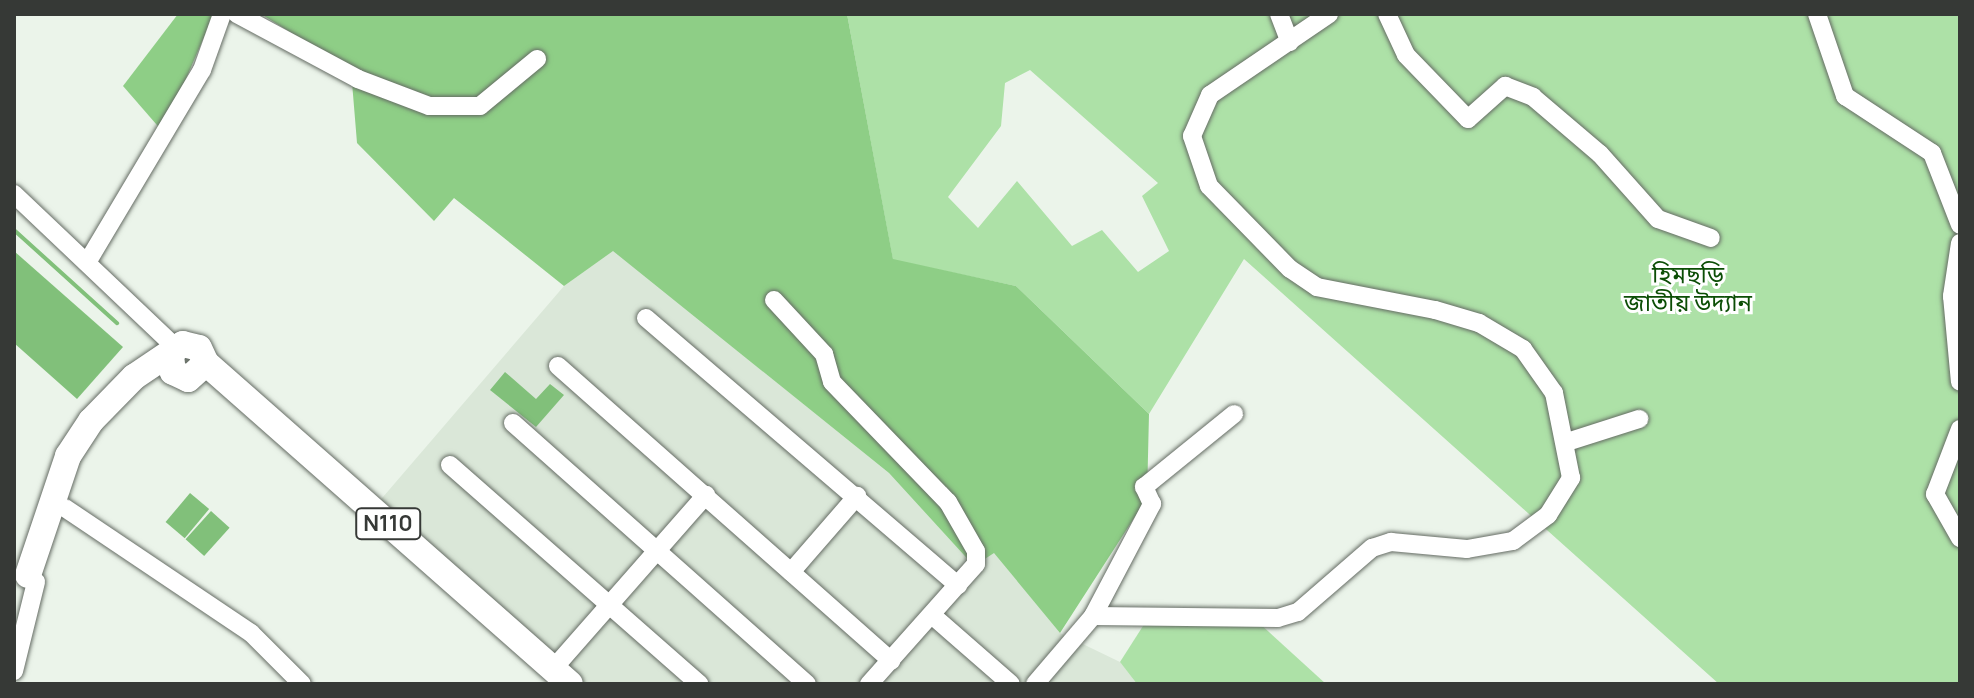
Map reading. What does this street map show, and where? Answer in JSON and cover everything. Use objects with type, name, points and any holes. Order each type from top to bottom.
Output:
[{"type":"highway","name":"N110","points":[[184,363],[332,485],[556,679]]},
{"type":"highway","points":[[26,573],[65,508],[105,429],[127,404],[184,363]]},
{"type":"highway","points":[[26,573],[68,456],[91,421],[134,377],[184,363]]},
{"type":"street","points":[[88,261],[202,70],[222,14]]},
{"type":"street","points":[[237,14],[358,79],[429,106],[480,106],[537,59]]},
{"type":"street","points":[[1279,14],[1290,42]]},
{"type":"street","points":[[1093,616],[1278,618],[1298,612],[1372,548],[1391,542],[1467,549],[1513,541],[1559,501],[1571,478],[1567,442],[1554,393],[1523,349],[1450,314],[1312,285],[1209,186],[1192,136],[1203,105],[1222,84],[1329,14]]},
{"type":"street","points":[[1387,14],[1406,55],[1468,119],[1505,86],[1533,97],[1600,154],[1658,219],[1711,238]]},
{"type":"street","points":[[1817,14],[1845,96],[1932,153],[1960,225]]},
{"type":"street","points":[[14,194],[88,261],[184,363]]},
{"type":"street","points":[[1960,243],[1952,296],[1960,382]]},
{"type":"street","points":[[774,300],[824,354],[832,382],[948,502],[976,551],[976,564],[933,616],[869,684]]},
{"type":"street","points":[[646,318],[958,585]]},
{"type":"street","points":[[558,366],[891,661]]},
{"type":"street","points":[[1035,684],[1093,616],[1152,504],[1144,487],[1234,414]]},
{"type":"street","points":[[1567,442],[1639,419]]},
{"type":"street","points":[[513,423],[807,684]]},
{"type":"street","points":[[1960,429],[1935,494],[1960,538]]},
{"type":"street","points":[[450,465],[699,684]]},
{"type":"street","points":[[556,679],[608,607],[706,495]]},
{"type":"street","points":[[791,572],[857,496]]},
{"type":"street","points":[[65,508],[251,633],[302,684]]},
{"type":"street","points":[[14,619],[26,573]]},
{"type":"street","points":[[14,671],[26,573]]},
{"type":"street","points":[[933,616],[1011,684]]},
{"type":"shaded area","points":[[178,14],[214,14],[163,132],[123,86]]},
{"type":"shaded area","points":[[261,14],[847,14],[893,259],[1016,286],[1149,414],[1147,498],[1060,633],[994,553],[974,566],[889,473],[613,251],[564,286],[454,198],[434,221],[357,143],[351,70]]},
{"type":"shaded area","points":[[613,250],[889,473],[974,566],[994,552],[1060,633],[1120,662],[1137,684],[567,684],[371,511],[564,286]]},
{"type":"shaded area","points":[[14,251],[123,347],[77,399],[14,343]]},
{"type":"shaded area","points":[[505,372],[536,399],[550,384],[564,395],[536,427],[490,390]]},
{"type":"shaded area","points":[[190,493],[209,509],[185,538],[166,522]]},
{"type":"shaded area","points":[[211,511],[230,528],[204,556],[186,539]]},
{"type":"green space","name":"হিমছড়ি জাতীয় উদ্যান","points":[[847,14],[1960,14],[1960,684],[1719,684],[1244,259],[1149,414],[1016,286],[893,260]],"holes":[[[1030,70],[1158,183],[1142,196],[1169,251],[1138,272],[1102,230],[1072,246],[1017,181],[978,228],[948,197],[1001,126],[1005,83]]]},
{"type":"green space","points":[[1150,615],[1258,622],[1326,684],[1137,684],[1120,662]]},
{"type":"waterway","points":[[14,230],[117,323]]}]
